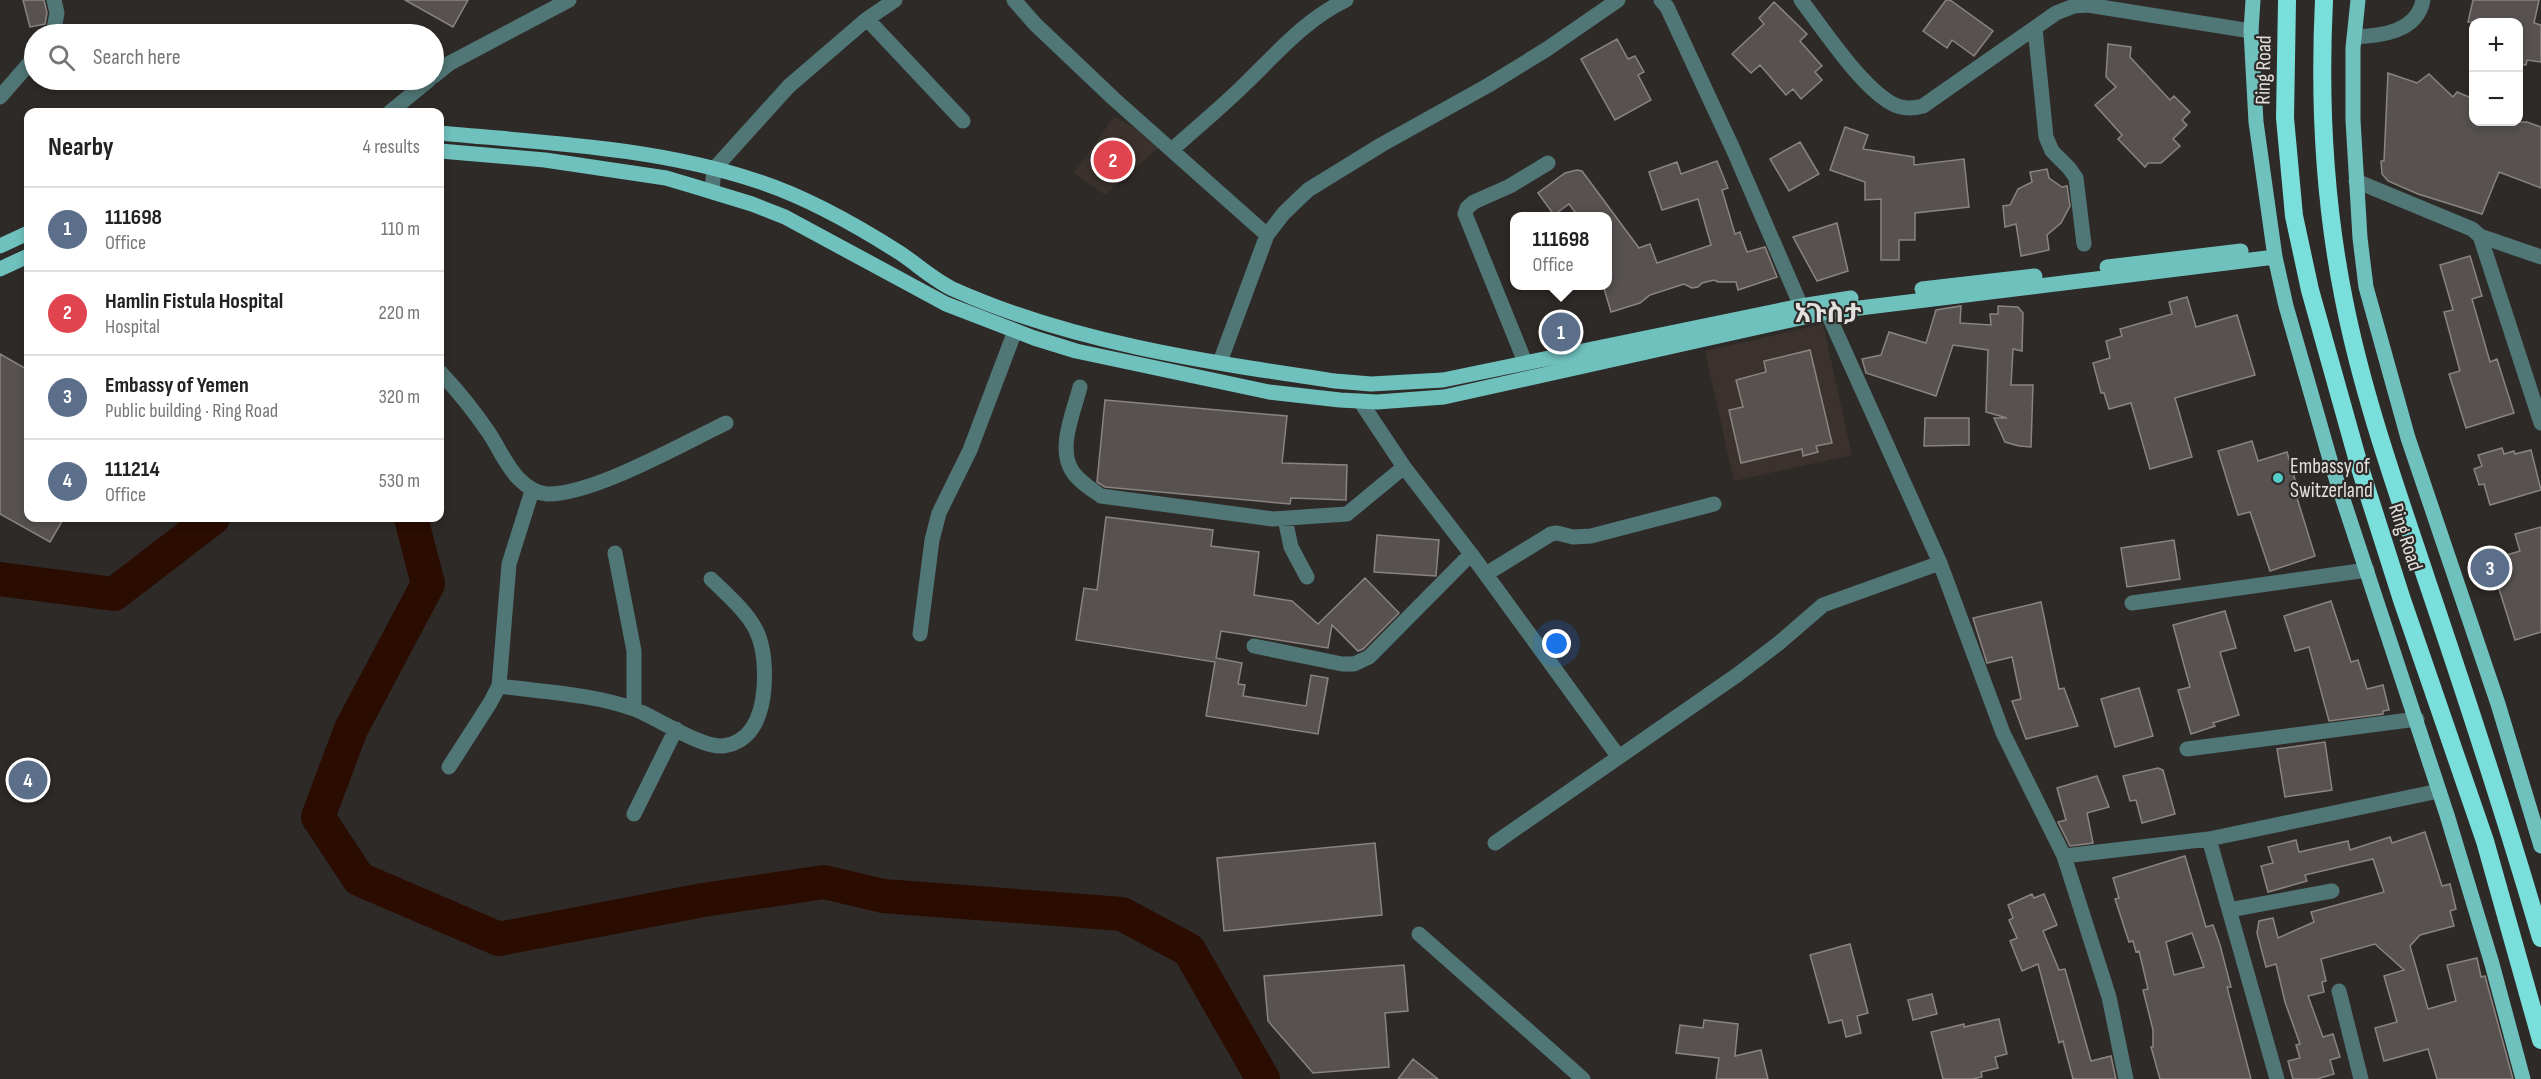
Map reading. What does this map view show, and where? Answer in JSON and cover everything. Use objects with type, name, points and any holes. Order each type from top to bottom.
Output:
[{"type":"highway","name":"Ring Road","points":[[2287,0],[2285,118],[2294,216],[2310,290],[2377,521],[2485,841],[2541,1040]]},
{"type":"highway","name":"Ring Road","points":[[2324,0],[2321,64],[2325,172],[2344,299],[2356,357],[2399,500],[2518,860],[2541,938]]},
{"type":"main road","points":[[2253,0],[2251,31],[2256,122],[2274,252],[2286,306],[2325,441],[2417,719],[2492,964],[2523,1079]]},
{"type":"main road","points":[[2358,0],[2354,37],[2353,120],[2366,287],[2408,438],[2498,704],[2541,846]]},
{"type":"main road","points":[[444,133],[653,156],[714,169],[757,181],[803,200],[899,253],[951,288],[987,304],[1051,325],[1120,344],[1335,381],[1371,384],[1443,380],[1801,306],[2274,252]]},
{"type":"main road","points":[[444,151],[591,167],[666,178],[712,191],[784,217],[946,304],[1076,351],[1269,392],[1377,402],[1444,397],[1827,312],[2274,252]]},
{"type":"main road","points":[[0,246],[24,235]]},
{"type":"main road","points":[[0,269],[24,258]]},
{"type":"street","points":[[54,0],[57,13],[55,24]]},
{"type":"street","points":[[444,68],[569,0]]},
{"type":"street","points":[[1014,0],[1035,24],[1114,99],[1173,149],[1267,235]]},
{"type":"street","points":[[1173,149],[1244,85],[1301,29],[1326,9],[1346,0]]},
{"type":"street","points":[[1220,362],[1267,235],[1284,213],[1308,190],[1381,145],[1487,86],[1547,49],[1618,0]]},
{"type":"street","points":[[1801,0],[1858,74],[1891,103],[1912,109],[1923,106],[2056,13],[2074,6],[2088,3],[2251,31]]},
{"type":"street","points":[[2354,37],[2391,33],[2412,22],[2423,0]]},
{"type":"street","points":[[1668,2],[1801,306]]},
{"type":"street","points":[[712,191],[714,169],[789,86],[884,3]]},
{"type":"street","points":[[867,19],[963,121]]},
{"type":"street","points":[[2035,28],[2046,137],[2052,151],[2076,178],[2084,244]]},
{"type":"street","points":[[0,97],[24,69]]},
{"type":"street","points":[[395,108],[417,90]]},
{"type":"street","points":[[1525,362],[1465,214],[1467,208],[1474,202],[1509,186],[1548,162]]},
{"type":"street","points":[[2356,181],[2472,229],[2480,236],[2541,257]]},
{"type":"street","points":[[2480,236],[2541,423]]},
{"type":"street","points":[[1827,312],[1940,563],[2003,733],[2064,856],[2109,997],[2126,1079]]},
{"type":"street","points":[[920,634],[932,540],[939,513],[970,450],[1014,330]]},
{"type":"street","points":[[444,377],[489,434],[512,471],[532,490],[548,494],[588,486],[726,423]]},
{"type":"street","points":[[1080,387],[1066,446],[1070,468],[1086,485],[1101,496],[1198,510],[1285,519],[1347,514],[1404,467]]},
{"type":"street","points":[[1360,401],[1404,467],[1472,554],[1618,756]]},
{"type":"street","points":[[449,767],[499,686],[508,564],[532,490]]},
{"type":"street","points":[[1486,574],[1551,534],[1557,533],[1573,537],[1591,536],[1714,504]]},
{"type":"street","points":[[1285,519],[1291,547],[1307,576]]},
{"type":"street","points":[[615,554],[634,651],[634,709]]},
{"type":"street","points":[[1254,646],[1342,664],[1354,664],[1369,657],[1472,554]]},
{"type":"street","points":[[1495,843],[1737,675],[1823,605],[1940,563]]},
{"type":"street","points":[[2132,603],[2367,570]]},
{"type":"street","points":[[499,686],[595,700],[634,709],[694,738],[720,746],[735,742],[745,735],[756,722],[762,710],[765,670],[761,639],[746,614],[711,579]]},
{"type":"street","points":[[2187,750],[2417,719]]},
{"type":"street","points":[[634,814],[676,729]]},
{"type":"street","points":[[2064,856],[2209,839],[2439,791]]},
{"type":"street","points":[[2209,839],[2277,1079]]},
{"type":"street","points":[[2229,910],[2332,891]]},
{"type":"street","points":[[1419,934],[1583,1079]]},
{"type":"street","points":[[2339,991],[2361,1079]]},
{"type":"shaded area","points":[[1114,117],[1133,127],[1158,148],[1105,195],[1074,173]]},
{"type":"shaded area","points":[[1823,324],[1852,455],[1734,481],[1705,351]]},
{"type":"building","points":[[23,0],[44,0],[47,13],[45,24],[29,24]]},
{"type":"building","points":[[405,0],[468,0],[453,27]]},
{"type":"building","points":[[1946,0],[1950,0],[1993,31],[1974,56],[1952,40],[1947,48],[1923,31]]},
{"type":"building","points":[[2473,0],[2539,0],[2534,23],[2541,25],[2541,62],[2527,60],[2526,65],[2523,65],[2523,18],[2469,18],[2468,22]]},
{"type":"building","points":[[1774,2],[1807,34],[1800,41],[1822,66],[1815,72],[1822,80],[1801,99],[1793,89],[1786,95],[1760,65],[1751,73],[1732,54],[1764,24],[1759,18]]},
{"type":"building","points":[[1617,39],[1628,59],[1635,56],[1644,72],[1638,75],[1651,100],[1615,120],[1581,59]]},
{"type":"building","points":[[2108,44],[2131,47],[2130,57],[2170,100],[2174,96],[2190,112],[2182,120],[2187,125],[2173,139],[2180,146],[2161,163],[2148,163],[2145,167],[2118,139],[2122,135],[2095,105],[2116,87],[2106,77]]},
{"type":"building","points":[[2388,73],[2417,83],[2429,74],[2453,97],[2457,92],[2469,97],[2469,126],[2523,126],[2523,122],[2527,122],[2541,127],[2541,188],[2499,172],[2482,214],[2418,194],[2388,181],[2382,174],[2381,161],[2384,161]]},
{"type":"building","points":[[1845,127],[1868,135],[1863,149],[1914,157],[1914,165],[1964,159],[1969,207],[1915,213],[1915,240],[1899,240],[1899,260],[1881,260],[1881,199],[1865,200],[1865,182],[1830,170]]},
{"type":"building","points":[[1800,142],[1819,174],[1789,191],[1770,159]]},
{"type":"building","points":[[1717,161],[1728,188],[1722,190],[1735,234],[1740,232],[1747,252],[1765,247],[1777,277],[1738,290],[1736,282],[1714,280],[1692,288],[1684,284],[1650,295],[1640,303],[1611,312],[1604,290],[1612,290],[1612,212],[1575,212],[1569,204],[1558,212],[1552,212],[1538,193],[1565,173],[1582,171],[1639,248],[1650,244],[1657,263],[1711,245],[1698,199],[1662,210],[1649,172],[1677,162],[1681,174]]},
{"type":"building","points":[[2047,169],[2049,178],[2062,187],[2067,186],[2070,206],[2061,223],[2047,235],[2049,250],[2021,256],[2016,224],[2005,227],[2003,206],[2010,205],[2018,189],[2032,182],[2030,172]]},
{"type":"building","points":[[1837,223],[1848,271],[1817,281],[1793,237]]},
{"type":"building","points":[[2470,256],[2482,296],[2472,299],[2490,362],[2497,359],[2514,413],[2466,428],[2449,374],[2460,371],[2444,312],[2453,310],[2440,265]]},
{"type":"building","points":[[2187,297],[2196,327],[2237,315],[2255,375],[2175,398],[2192,457],[2150,469],[2131,403],[2109,409],[2104,393],[2101,393],[2093,363],[2110,358],[2106,341],[2122,336],[2120,329],[2172,314],[2169,302]]},
{"type":"building","points":[[1961,306],[1960,323],[1991,325],[1990,314],[1998,314],[1998,306],[2018,307],[2023,313],[2022,351],[2013,349],[2011,385],[2033,385],[2031,447],[2005,442],[1994,418],[2007,418],[1986,412],[1988,350],[1953,345],[1936,396],[1866,373],[1862,359],[1881,355],[1889,332],[1926,343],[1936,310]]},
{"type":"building","points":[[1810,350],[1832,443],[1816,446],[1818,452],[1803,456],[1802,449],[1741,463],[1729,410],[1743,407],[1736,380],[1766,372],[1764,361]]},
{"type":"building","points":[[0,354],[24,368],[24,522],[62,522],[50,542],[0,514]]},
{"type":"building","points":[[1105,400],[1287,416],[1282,463],[1347,465],[1346,500],[1291,498],[1290,504],[1105,487],[1097,482]]},
{"type":"building","points":[[1925,418],[1969,418],[1969,445],[1924,446]]},
{"type":"building","points":[[2252,441],[2258,461],[2287,452],[2300,497],[2297,498],[2315,556],[2270,571],[2250,512],[2238,515],[2218,451]]},
{"type":"building","points":[[2502,448],[2504,454],[2531,450],[2541,490],[2490,505],[2484,484],[2479,485],[2474,469],[2482,466],[2478,455]]},
{"type":"building","points":[[1106,517],[1213,530],[1211,546],[1259,552],[1254,595],[1292,601],[1318,624],[1365,578],[1399,613],[1363,649],[1358,651],[1332,625],[1328,648],[1221,631],[1216,658],[1242,663],[1238,684],[1245,685],[1243,696],[1306,706],[1311,675],[1328,678],[1318,734],[1206,716],[1215,662],[1076,640],[1084,588],[1097,590]]},
{"type":"building","points":[[2541,527],[2541,632],[2515,640],[2490,560],[2520,551],[2515,534]]},
{"type":"building","points":[[1377,535],[1439,540],[1436,576],[1374,572]]},
{"type":"building","points":[[2174,540],[2180,579],[2127,587],[2121,548]]},
{"type":"building","points":[[2331,601],[2351,662],[2358,660],[2367,689],[2383,685],[2389,710],[2383,711],[2383,714],[2329,721],[2309,647],[2295,651],[2284,616]]},
{"type":"building","points":[[2041,602],[2059,689],[2064,688],[2078,726],[2026,739],[2012,701],[2021,699],[2012,657],[1987,663],[1973,618]]},
{"type":"building","points":[[2225,611],[2236,648],[2220,652],[2239,715],[2213,723],[2215,726],[2191,734],[2178,690],[2190,687],[2173,625]]},
{"type":"building","points":[[2139,688],[2153,736],[2115,747],[2101,699]]},
{"type":"building","points":[[2325,742],[2332,790],[2285,797],[2277,749]]},
{"type":"building","points":[[2158,768],[2163,770],[2175,814],[2142,823],[2136,800],[2130,801],[2123,776]]},
{"type":"building","points":[[2097,776],[2109,807],[2087,813],[2093,843],[2070,846],[2058,822],[2066,820],[2057,788]]},
{"type":"building","points":[[2425,832],[2442,886],[2450,884],[2456,909],[2450,911],[2454,926],[2420,935],[2410,946],[2428,1009],[2456,1001],[2447,965],[2477,958],[2481,977],[2485,976],[2513,1079],[2437,1079],[2428,1049],[2384,1061],[2375,1028],[2397,1022],[2384,976],[2404,970],[2375,944],[2321,959],[2326,981],[2322,982],[2324,992],[2308,996],[2323,1037],[2333,1034],[2340,1057],[2330,1060],[2334,1074],[2317,1079],[2293,1079],[2288,1061],[2300,1058],[2296,1045],[2300,1044],[2285,1002],[2276,964],[2266,967],[2257,933],[2259,921],[2273,918],[2278,938],[2314,922],[2311,912],[2384,892],[2373,859],[2305,875],[2307,881],[2268,892],[2261,866],[2273,863],[2268,847],[2296,840],[2299,852],[2348,841],[2350,850],[2390,837],[2392,843]]},
{"type":"building","points":[[1375,843],[1382,915],[1224,931],[1217,858]]},
{"type":"building","points":[[2185,856],[2206,927],[2213,925],[2220,945],[2231,987],[2227,987],[2251,1079],[2160,1079],[2151,1047],[2153,1047],[2153,1030],[2143,990],[2148,989],[2139,951],[2136,952],[2133,941],[2129,942],[2115,899],[2119,898],[2113,878]],"holes":[[[2192,933],[2204,967],[2174,975],[2166,942]]]},
{"type":"building","points":[[2032,894],[2034,898],[2044,894],[2057,925],[2043,931],[2059,970],[2065,969],[2091,1061],[2111,1056],[2116,1079],[2073,1079],[2063,1041],[2059,1043],[2038,964],[2022,971],[2010,941],[2017,938],[2009,920],[2013,918],[2008,905]]},
{"type":"building","points":[[1850,944],[1868,1013],[1857,1016],[1861,1033],[1846,1037],[1842,1020],[1829,1023],[1810,955]]},
{"type":"building","points":[[1404,965],[1408,1011],[1385,1013],[1389,1067],[1313,1073],[1268,1021],[1264,976]]},
{"type":"building","points":[[1932,994],[1937,1014],[1913,1020],[1908,1000]]},
{"type":"building","points":[[1999,1019],[2007,1054],[1995,1057],[1998,1068],[1981,1072],[1982,1077],[1972,1079],[1943,1079],[1931,1032]]},
{"type":"building","points":[[1704,1020],[1738,1024],[1735,1056],[1761,1050],[1768,1079],[1716,1079],[1719,1058],[1676,1053],[1680,1025],[1703,1028]]},
{"type":"building","points":[[1413,1059],[1438,1079],[1398,1079]]},
{"type":"waterway","points":[[0,579],[114,594],[208,522]]},
{"type":"waterway","points":[[412,522],[428,584],[351,729],[318,817],[359,879],[499,939],[703,900],[824,882],[883,896],[1122,914],[1189,950],[1263,1079]]},
{"type":"place","name":"Hamlin Fistula Hospital","points":[[1113,160]]},
{"type":"place","name":"111698","points":[[1561,332]]},
{"type":"place","name":"Embassy of Switzerland","points":[[2278,478]]},
{"type":"place","name":"Embassy of Yemen","points":[[2490,568]]},
{"type":"place","name":"111214","points":[[28,780]]},
{"type":"district","name":"አጉስታ","points":[[1828,313]]}]
